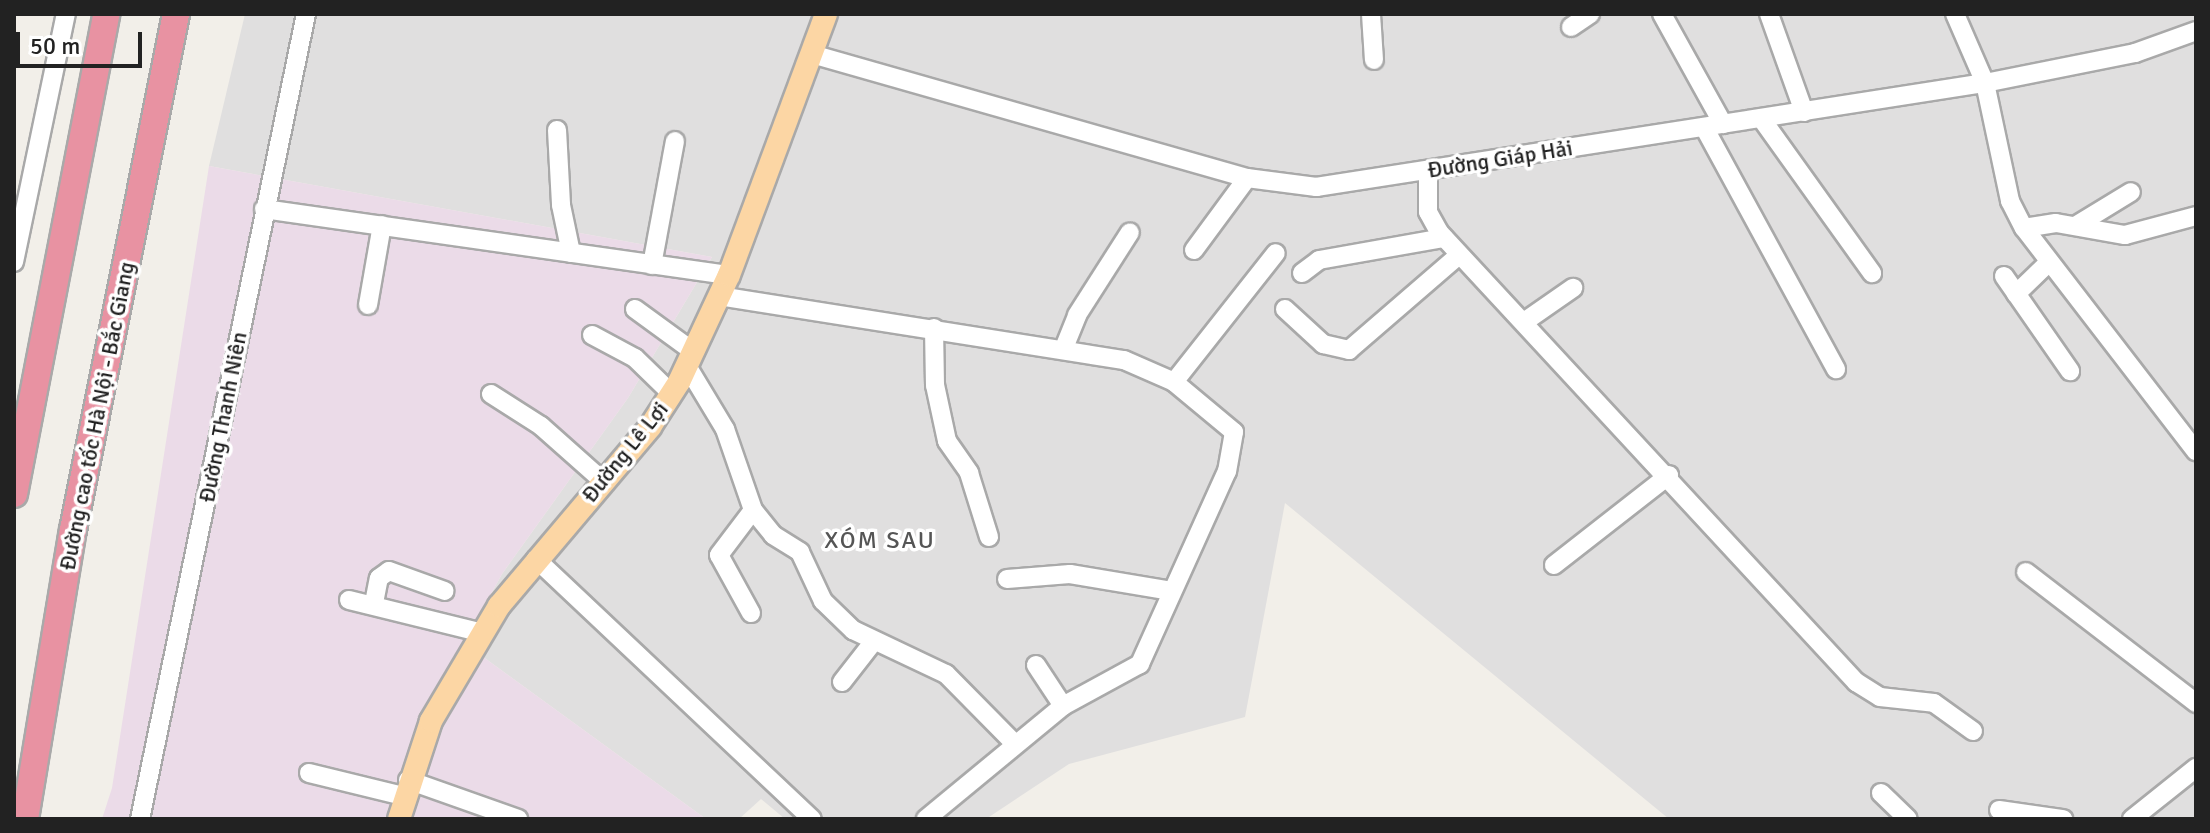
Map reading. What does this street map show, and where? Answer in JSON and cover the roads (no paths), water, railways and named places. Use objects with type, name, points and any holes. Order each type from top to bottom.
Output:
[{"type":"highway","points":[[14,494],[106,14]]},
{"type":"highway","name":"Đường cao tốc Hà Nội - Bắc Giang","points":[[25,819],[73,530],[176,14]]},
{"type":"highway","points":[[37,819],[65,637],[73,530]]},
{"type":"main road","name":"Đường Lê Lợi","points":[[399,819],[406,788],[431,721],[483,633],[536,559],[672,394],[729,275],[826,14]]},
{"type":"street","points":[[14,262],[20,202],[66,14]]},
{"type":"street","name":"Đường Thanh Niên","points":[[140,819],[157,756],[264,209],[306,14]]},
{"type":"street","points":[[1371,14],[1374,60]]},
{"type":"street","points":[[1571,27],[1590,14]]},
{"type":"street","points":[[1662,14],[1723,124]]},
{"type":"street","points":[[1769,14],[1804,112]]},
{"type":"street","points":[[1955,14],[1985,83],[2010,201],[2024,228],[2196,451]]},
{"type":"street","name":"Đường Giáp Hải","points":[[812,54],[1247,178],[1316,187],[1985,83],[2135,53],[2196,31]]},
{"type":"street","points":[[1761,118],[1872,273]]},
{"type":"street","points":[[1704,127],[1836,369]]},
{"type":"street","points":[[557,130],[561,205],[571,253]]},
{"type":"street","points":[[652,265],[675,141]]},
{"type":"street","points":[[1428,171],[1428,212],[1444,238],[1669,475],[1856,682],[1880,697],[1934,703],[1973,731]]},
{"type":"street","points":[[1194,250],[1247,178]]},
{"type":"street","points":[[2077,225],[2131,192]]},
{"type":"street","points":[[264,209],[729,275]]},
{"type":"street","points":[[2024,228],[2077,225],[2125,235],[2196,216]]},
{"type":"street","points":[[368,305],[382,225]]},
{"type":"street","points":[[1064,348],[1077,315],[1130,232]]},
{"type":"street","points":[[1302,273],[1319,260],[1444,238]]},
{"type":"street","points":[[1174,382],[1276,253]]},
{"type":"street","points":[[1285,309],[1323,344],[1349,350],[1459,255]]},
{"type":"street","points":[[2016,294],[2048,263]]},
{"type":"street","points":[[2004,276],[2070,371]]},
{"type":"street","points":[[1524,322],[1573,288]]},
{"type":"street","points":[[719,296],[1064,348],[1124,360],[1174,382],[1225,420],[1235,446],[1136,669],[1063,706],[926,819]]},
{"type":"street","points":[[635,309],[690,359],[725,429],[753,510],[773,535],[800,552],[823,601],[838,618],[874,641],[946,674],[1015,744]]},
{"type":"street","points":[[934,328],[935,385],[947,441],[969,473],[989,537]]},
{"type":"street","points":[[592,335],[635,358],[672,394]]},
{"type":"street","points":[[491,394],[541,426],[603,481]]},
{"type":"street","points":[[1554,565],[1669,475]]},
{"type":"street","points":[[751,613],[719,555],[753,510]]},
{"type":"street","points":[[536,559],[812,819]]},
{"type":"street","points":[[374,603],[379,578],[389,571],[445,591]]},
{"type":"street","points":[[2026,572],[2196,703]]},
{"type":"street","points":[[1007,579],[1070,574],[1172,591]]},
{"type":"street","points":[[349,600],[374,603],[483,633]]},
{"type":"street","points":[[842,682],[874,641]]},
{"type":"street","points":[[1036,665],[1063,706]]},
{"type":"street","points":[[2132,819],[2196,768]]},
{"type":"street","points":[[309,773],[406,788],[518,819]]},
{"type":"street","points":[[1881,793],[1908,819]]},
{"type":"street","points":[[1999,810],[2063,819]]},
{"type":"district","name":"XÓM SAU","points":[[880,541]]}]
